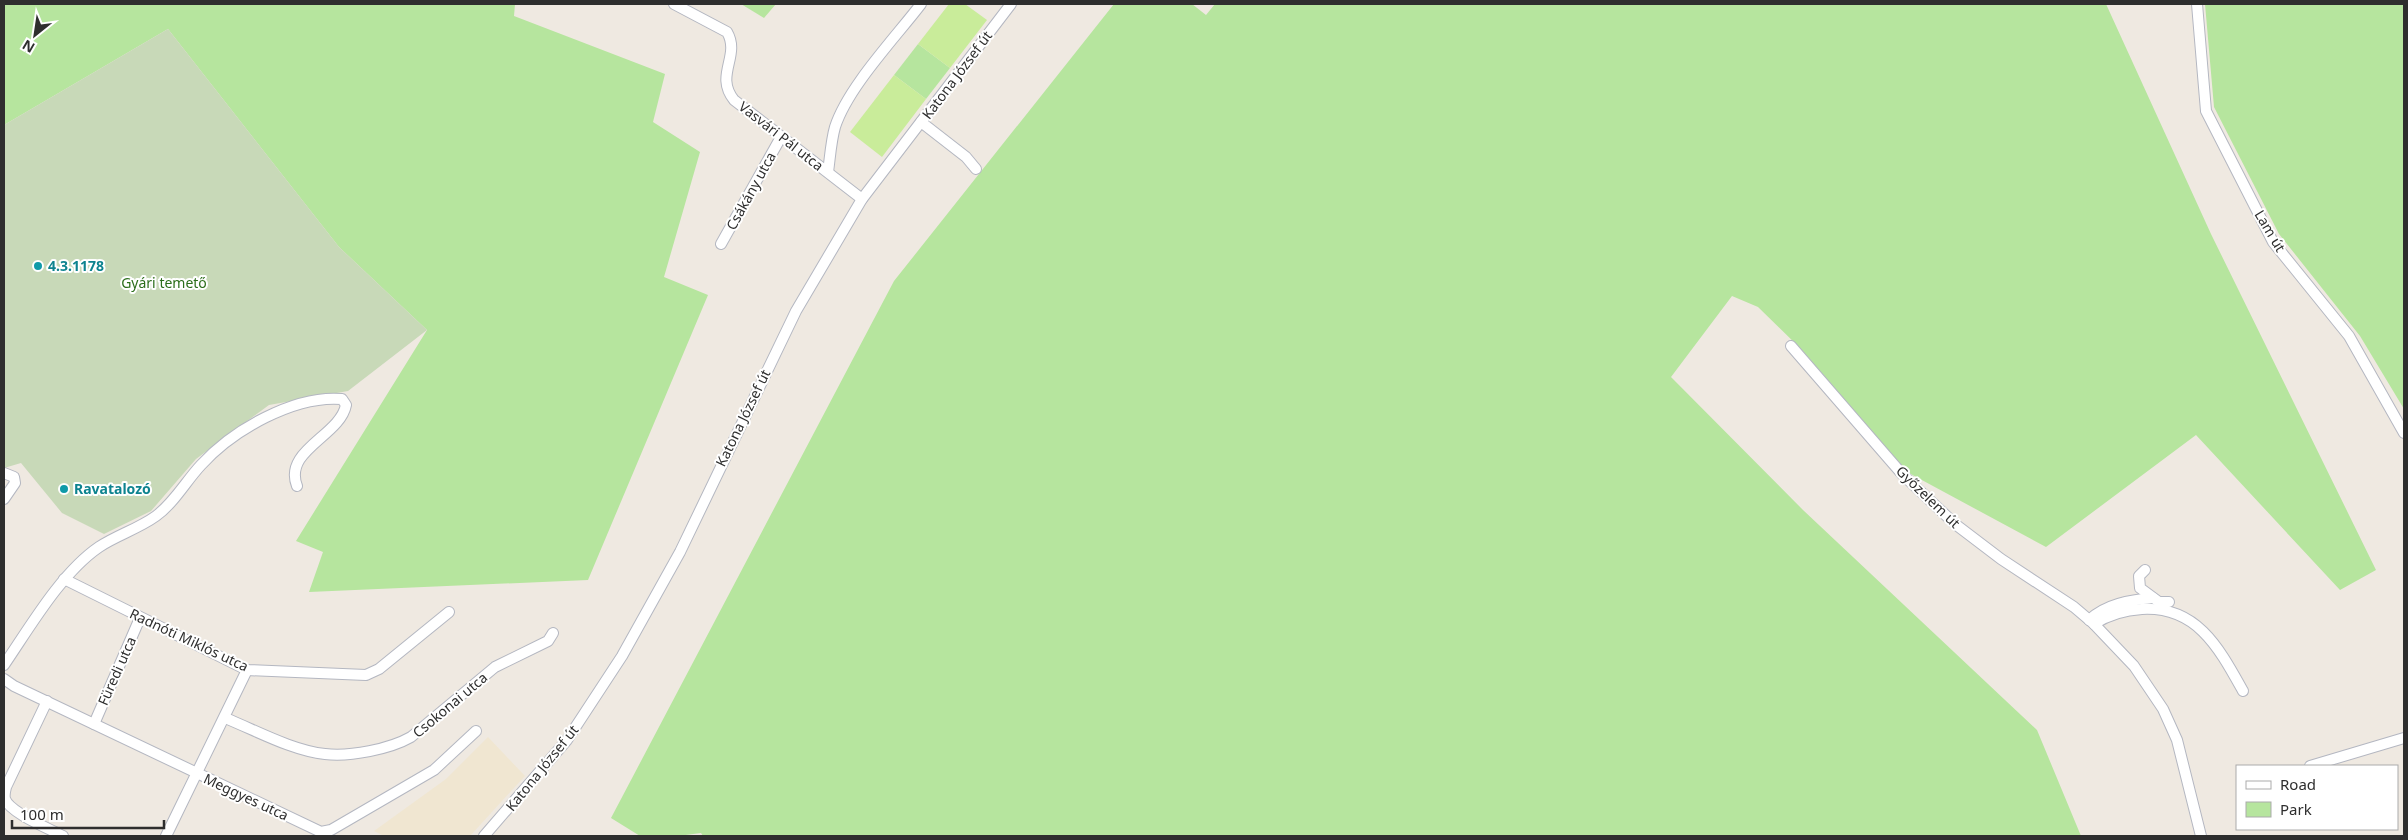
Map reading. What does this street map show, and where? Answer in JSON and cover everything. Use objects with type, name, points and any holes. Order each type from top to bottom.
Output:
[{"type":"street","name":"Vasvári Pál utca","points":[[674,4],[727,32],[732,46],[725,79],[729,93],[742,108],[862,199]]},
{"type":"street","points":[[828,172],[835,127],[845,107],[859,84],[921,4]]},
{"type":"street","name":"Katona József út","points":[[484,836],[567,740],[622,656],[680,552],[796,311],[862,199],[1011,4]]},
{"type":"street","name":"Lam út","points":[[2196,4],[2206,111],[2273,242],[2349,336],[2404,433]]},
{"type":"street","points":[[921,122],[966,157],[976,169]]},
{"type":"street","name":"Csákány utca","points":[[721,244],[781,137]]},
{"type":"street","name":"Győzelem út","points":[[1792,346],[1902,474],[1955,524],[1979,544],[2060,597],[2091,622],[2134,666],[2163,709],[2177,740],[2201,836]]},
{"type":"street","points":[[4,665],[64,579],[98,548],[156,516],[202,464],[230,440],[274,412],[317,400],[342,399],[346,405],[344,415],[333,429],[305,452],[296,465],[295,479],[297,486]]},
{"type":"street","points":[[4,473],[14,477],[15,483],[4,499]]},
{"type":"street","points":[[2145,570],[2139,576],[2140,588],[2158,602],[2169,602]]},
{"type":"street","name":"Radnóti Miklós utca","points":[[64,579],[248,670],[366,675],[379,669],[449,612]]},
{"type":"street","points":[[2091,622],[2106,608],[2123,602],[2153,598]]},
{"type":"street","points":[[2091,622],[2137,609],[2157,608],[2172,610],[2200,628],[2228,664],[2242,691]]},
{"type":"street","name":"Füredi utca","points":[[94,724],[140,618]]},
{"type":"street","name":"Csokonai utca","points":[[224,718],[299,747],[327,755],[367,751],[400,743],[411,737],[495,667],[548,640],[553,633]]},
{"type":"street","points":[[166,836],[248,670]]},
{"type":"street","name":"Meggyes utca","points":[[4,679],[94,724],[324,832],[332,830],[434,770],[476,731]]},
{"type":"street","points":[[47,701],[6,787],[5,794],[9,805],[63,836]]},
{"type":"street","points":[[2313,765],[2404,738]]},
{"type":"shaded area","points":[[488,737],[525,776],[470,836],[384,836],[374,831],[446,779]]},
{"type":"green space","points":[[4,4],[515,4],[514,16],[665,74],[653,122],[700,152],[664,277],[708,295],[588,580],[309,592],[323,552],[296,541],[427,330],[339,247],[168,29],[4,125]]},
{"type":"green space","points":[[741,4],[776,4],[764,18]]},
{"type":"green space","points":[[949,4],[965,4],[987,20],[950,68],[918,44]]},
{"type":"green space","points":[[1114,4],[1192,4],[1206,15],[1215,4],[2106,4],[2211,234],[2376,570],[2340,590],[2196,435],[2046,547],[1907,472],[1801,349],[1758,307],[1732,296],[1671,377],[1803,510],[2037,730],[2081,836],[703,836],[701,833],[678,836],[640,836],[611,818],[894,281]]},
{"type":"green space","points":[[2205,4],[2404,4],[2404,409],[2360,336],[2279,234],[2214,107]]},
{"type":"green space","name":"Gyári temető","points":[[168,29],[339,247],[427,330],[348,391],[269,405],[196,459],[151,511],[104,534],[62,513],[21,463],[4,468],[4,125]]},
{"type":"green space","points":[[918,44],[950,68],[926,99],[894,75]]},
{"type":"green space","points":[[894,75],[926,99],[882,157],[850,132]]},
{"type":"place","name":"4.3.1178","points":[[38,266]]},
{"type":"place","name":"Ravatalozó","points":[[64,489]]}]
